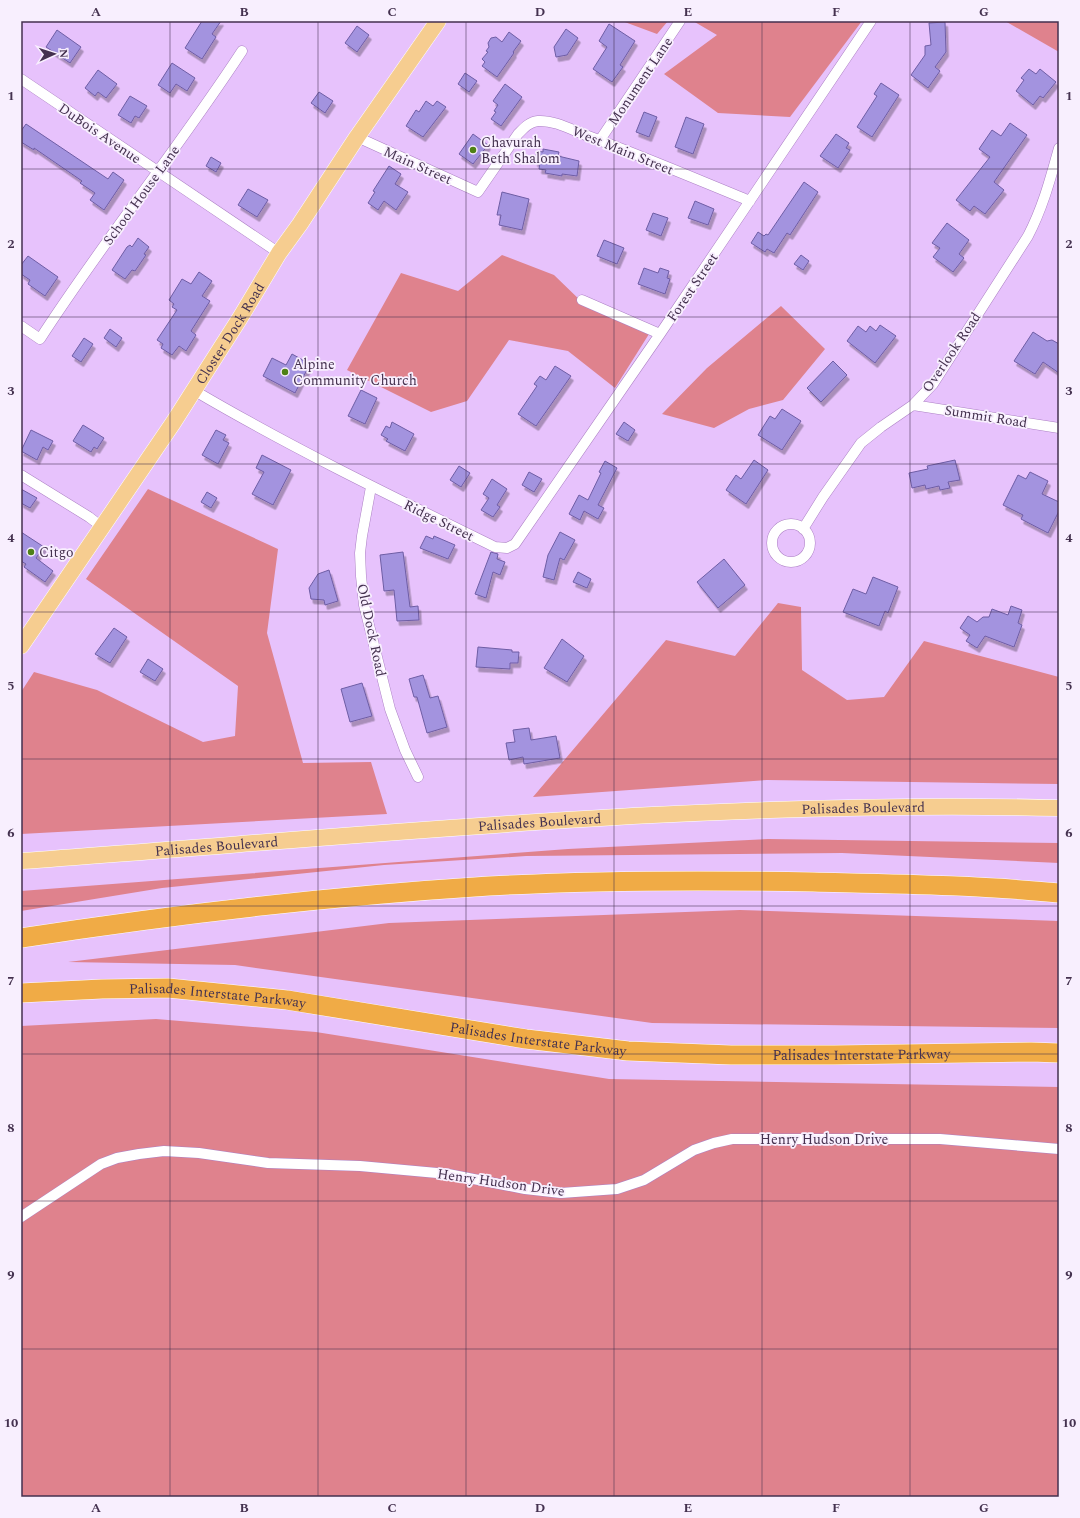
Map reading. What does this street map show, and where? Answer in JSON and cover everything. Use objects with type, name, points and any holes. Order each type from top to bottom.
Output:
[{"type":"highway","points":[[21,938],[168,917],[355,896],[491,886],[636,881],[764,881],[907,884],[1059,893]]},
{"type":"highway","name":"Palisades Interstate Parkway","points":[[21,993],[102,989],[168,988],[287,1000],[526,1040],[628,1051],[739,1055],[1059,1053]]},
{"type":"main road","name":"Closter Dock Road","points":[[21,646],[195,391],[279,253],[357,137],[438,21]]},
{"type":"main road","name":"Palisades Boulevard","points":[[21,861],[560,820],[682,813],[898,806],[1059,808]]},
{"type":"street","name":"Monument Lane","points":[[600,140],[680,21]]},
{"type":"street","name":"Forest Street","points":[[507,548],[515,544],[660,334],[871,21]]},
{"type":"street","name":"School House Lane","points":[[21,326],[40,339],[67,297],[217,89],[242,51]]},
{"type":"street","name":"DuBois Avenue","points":[[21,79],[279,253]]},
{"type":"street","name":"West Main Street","points":[[478,192],[518,134],[530,123],[537,121],[555,123],[750,201]]},
{"type":"street","name":"Main Street","points":[[357,137],[478,192]]},
{"type":"street","name":"Overlook Road","points":[[804,529],[823,498],[861,443],[913,405],[933,384],[1028,236],[1045,198],[1059,148]]},
{"type":"street","points":[[582,300],[660,334]]},
{"type":"street","points":[[195,391],[244,420],[371,487]]},
{"type":"street","name":"Summit Road","points":[[913,405],[1059,428]]},
{"type":"street","points":[[21,474],[89,517],[102,527]]},
{"type":"street","name":"Ridge Street","points":[[371,487],[495,547],[507,548]]},
{"type":"street","name":"Old Dock Road","points":[[371,487],[360,554],[364,605],[394,723],[404,750],[418,777]]},
{"type":"street","name":"Henry Hudson Drive","points":[[21,1217],[101,1164],[117,1158],[164,1151],[199,1153],[268,1163],[352,1166],[448,1174],[525,1189],[561,1193],[617,1189],[644,1180],[694,1150],[732,1139],[940,1138],[1059,1149]]},
{"type":"shaded area","points":[[622,21],[668,21],[657,34]]},
{"type":"shaded area","points":[[693,21],[862,21],[790,117],[718,113],[664,74],[717,35]]},
{"type":"shaded area","points":[[1005,21],[1059,21],[1059,52]]},
{"type":"shaded area","points":[[502,255],[554,275],[584,304],[649,334],[615,388],[568,351],[509,340],[467,401],[431,412],[347,370],[401,273],[458,291]]},
{"type":"shaded area","points":[[781,306],[825,349],[783,400],[749,409],[714,428],[662,414],[707,368]]},
{"type":"shaded area","points":[[148,489],[278,549],[267,633],[303,763],[371,762],[387,814],[21,834],[21,692],[34,672],[97,690],[203,742],[235,736],[238,686],[86,579]]},
{"type":"shaded area","points":[[778,603],[801,607],[802,670],[847,700],[884,697],[924,641],[1059,677],[1059,784],[767,780],[533,797],[666,640],[735,656]]},
{"type":"shaded area","points":[[768,839],[1059,843],[1059,863],[842,853],[526,856],[384,865],[162,888],[21,911],[21,891],[568,849]]},
{"type":"shaded area","points":[[740,910],[1059,921],[1059,1028],[652,1023],[235,965],[68,962],[389,923]]},
{"type":"shaded area","points":[[156,1019],[316,1032],[609,1079],[1059,1087],[1059,1497],[21,1497],[21,1026]]},
{"type":"building","points":[[202,21],[221,21],[212,34],[216,37],[202,59],[185,48]]},
{"type":"building","points":[[945,22],[946,52],[935,67],[940,71],[928,88],[911,75],[925,55],[925,46],[931,45],[929,23]]},
{"type":"building","points":[[609,24],[635,41],[620,65],[623,67],[612,82],[593,69],[607,47],[599,41]]},
{"type":"building","points":[[357,26],[369,35],[357,52],[345,43]]},
{"type":"building","points":[[566,29],[578,38],[567,55],[556,57],[554,47]]},
{"type":"building","points":[[57,30],[81,47],[70,63],[46,47]]},
{"type":"building","points":[[509,32],[521,41],[497,77],[482,66],[485,62],[482,59],[488,52],[486,51],[489,47],[488,43],[491,38],[496,37],[502,42]]},
{"type":"building","points":[[172,63],[195,78],[187,91],[176,84],[170,93],[158,85]]},
{"type":"building","points":[[1029,69],[1036,74],[1040,69],[1056,82],[1043,98],[1040,96],[1033,105],[1016,91],[1024,80],[1021,78]]},
{"type":"building","points":[[98,70],[117,84],[106,98],[98,92],[95,96],[85,88]]},
{"type":"building","points":[[465,73],[477,81],[469,92],[458,84]]},
{"type":"building","points":[[881,83],[899,95],[872,137],[857,127],[877,96],[874,94]]},
{"type":"building","points":[[505,84],[522,97],[501,126],[491,119],[496,112],[494,111],[498,105],[493,101]]},
{"type":"building","points":[[319,92],[333,101],[325,113],[311,103]]},
{"type":"building","points":[[130,96],[147,106],[139,118],[135,116],[131,123],[118,115]]},
{"type":"building","points":[[426,101],[433,106],[437,101],[446,107],[423,137],[406,126],[416,110],[419,112]]},
{"type":"building","points":[[644,112],[657,117],[649,137],[636,132]]},
{"type":"building","points":[[686,117],[704,124],[693,154],[675,147]]},
{"type":"building","points":[[1010,123],[1027,135],[994,182],[1004,190],[985,214],[974,206],[970,211],[956,200],[990,157],[979,149],[992,130],[1001,136]]},
{"type":"building","points":[[26,124],[108,179],[113,172],[124,180],[104,210],[90,200],[95,193],[80,183],[82,181],[34,148],[34,150],[21,142],[21,131]]},
{"type":"building","name":"Chavurah Beth Shalom","points":[[473,134],[488,145],[473,164],[459,154]]},
{"type":"building","points":[[836,134],[849,143],[846,148],[850,150],[838,168],[820,156]]},
{"type":"building","points":[[543,149],[559,152],[558,156],[579,161],[577,176],[562,174],[562,176],[545,173],[546,170],[539,169],[540,163],[535,162],[537,151],[543,152]]},
{"type":"building","points":[[211,157],[221,163],[216,172],[206,166]]},
{"type":"building","points":[[389,166],[401,174],[395,184],[408,192],[396,210],[384,201],[378,210],[368,203],[375,192],[373,191]]},
{"type":"building","points":[[804,182],[818,192],[790,235],[787,233],[774,253],[767,249],[765,252],[751,243],[758,232],[764,236],[766,234],[768,235]]},
{"type":"building","points":[[248,189],[268,200],[257,217],[238,205]]},
{"type":"building","points":[[502,192],[529,199],[522,230],[499,225],[501,215],[497,215]]},
{"type":"building","points":[[695,201],[714,209],[708,225],[688,218]]},
{"type":"building","points":[[653,213],[668,218],[661,236],[646,230]]},
{"type":"building","points":[[947,223],[969,240],[959,254],[964,258],[953,272],[933,257],[940,248],[932,243]]},
{"type":"building","points":[[138,238],[149,247],[144,254],[146,255],[135,271],[132,270],[125,279],[112,270],[127,247],[130,245],[132,247]]},
{"type":"building","points":[[604,240],[624,248],[617,264],[597,256]]},
{"type":"building","points":[[801,255],[809,261],[803,270],[794,264]]},
{"type":"building","points":[[28,256],[58,277],[45,296],[28,284],[30,280],[21,274],[21,265]]},
{"type":"building","points":[[644,268],[658,273],[660,268],[669,271],[667,278],[670,279],[665,294],[638,284]]},
{"type":"building","points":[[199,272],[212,281],[202,296],[210,301],[191,331],[196,335],[186,351],[179,346],[172,355],[161,348],[163,344],[157,340],[177,310],[172,307],[174,304],[169,300],[182,279],[191,284]]},
{"type":"building","points":[[880,325],[896,336],[875,363],[847,341],[858,326],[866,332],[870,326],[876,331]]},
{"type":"building","points":[[110,329],[122,338],[116,347],[104,338]]},
{"type":"building","points":[[1033,332],[1047,341],[1052,340],[1059,344],[1059,373],[1043,362],[1035,374],[1014,361]]},
{"type":"building","points":[[84,338],[93,344],[81,362],[72,356]]},
{"type":"building","name":"Alpine Community Church","points":[[292,354],[310,364],[295,393],[263,376],[272,358],[286,365]]},
{"type":"building","points":[[833,361],[847,375],[821,402],[807,388]]},
{"type":"building","points":[[555,366],[571,376],[536,426],[518,414],[537,386],[534,384],[540,376],[546,380]]},
{"type":"building","points":[[361,390],[377,398],[365,424],[348,416]]},
{"type":"building","points":[[782,409],[801,421],[782,450],[758,435],[770,416],[775,419]]},
{"type":"building","points":[[392,422],[414,434],[405,451],[386,441],[388,439],[381,435],[386,426],[390,428]]},
{"type":"building","points":[[624,422],[635,430],[628,441],[616,434]]},
{"type":"building","points":[[83,425],[104,438],[97,449],[94,447],[91,452],[73,441]]},
{"type":"building","points":[[31,430],[53,441],[48,450],[43,447],[37,460],[21,451]]},
{"type":"building","points":[[216,430],[226,435],[223,440],[229,443],[218,464],[202,455]]},
{"type":"building","points":[[262,455],[291,470],[273,505],[252,494],[264,472],[256,468]]},
{"type":"building","points":[[754,460],[768,470],[746,504],[726,490],[736,475],[741,479]]},
{"type":"building","points":[[955,460],[960,480],[948,482],[950,488],[940,490],[939,486],[926,489],[925,485],[912,488],[909,473],[928,469],[927,466]]},
{"type":"building","points":[[605,461],[617,468],[598,505],[604,508],[598,519],[584,511],[580,520],[569,514],[579,495],[588,500]]},
{"type":"building","points":[[459,466],[470,473],[461,487],[450,480]]},
{"type":"building","points":[[529,472],[542,479],[534,492],[522,485]]},
{"type":"building","points":[[1030,472],[1048,481],[1042,494],[1059,502],[1059,511],[1048,533],[1021,519],[1023,515],[1003,505],[1018,475],[1026,479]]},
{"type":"building","points":[[492,479],[507,489],[497,505],[500,507],[493,517],[481,510],[489,498],[483,494]]},
{"type":"building","points":[[21,489],[37,498],[30,508],[21,503]]},
{"type":"building","points":[[207,492],[217,498],[211,508],[201,502]]},
{"type":"building","name":"Citgo","points":[[21,532],[44,547],[36,558],[53,571],[45,582],[24,567],[26,564],[21,561]]},
{"type":"building","points":[[560,532],[575,540],[564,560],[560,558],[554,580],[543,577],[548,555]]},
{"type":"building","points":[[426,536],[433,539],[434,536],[455,545],[448,559],[420,548]]},
{"type":"building","points":[[403,552],[410,607],[418,606],[419,620],[397,621],[394,590],[384,591],[380,555]]},
{"type":"building","points":[[491,552],[498,554],[497,559],[505,562],[500,575],[493,572],[486,598],[475,594]]},
{"type":"building","points":[[724,559],[745,585],[718,608],[697,582]]},
{"type":"building","points":[[329,570],[338,601],[325,605],[324,600],[311,599],[309,588],[318,574]]},
{"type":"building","points":[[578,572],[591,579],[587,588],[573,582]]},
{"type":"building","points":[[873,577],[898,587],[888,613],[885,611],[879,626],[843,612],[853,589],[866,594]]},
{"type":"building","points":[[1011,606],[1022,610],[1018,623],[1022,625],[1014,647],[985,636],[977,648],[966,641],[970,635],[960,628],[968,616],[977,622],[983,617],[989,617],[992,609],[1008,615]]},
{"type":"building","points":[[114,628],[127,637],[110,663],[95,654]]},
{"type":"building","points":[[562,639],[584,656],[567,682],[544,668]]},
{"type":"building","points":[[478,647],[519,652],[518,663],[510,663],[510,669],[476,667]]},
{"type":"building","points":[[148,659],[163,669],[155,681],[140,672]]},
{"type":"building","points":[[423,675],[430,698],[438,696],[447,727],[427,733],[417,697],[414,697],[409,679]]},
{"type":"building","points":[[362,683],[372,716],[350,722],[341,689]]},
{"type":"building","points":[[529,728],[531,740],[556,736],[560,758],[524,764],[523,757],[509,760],[506,743],[515,742],[513,730]]},
{"type":"place","name":"Chavurah Beth Shalom","points":[[473,150]]},
{"type":"place","name":"Alpine Community Church","points":[[285,372]]},
{"type":"place","name":"Citgo","points":[[31,552]]}]
